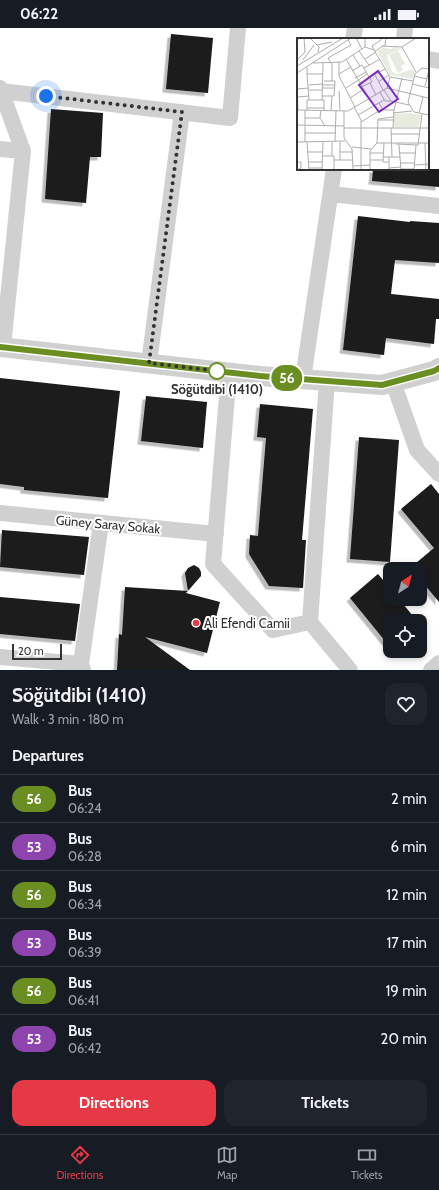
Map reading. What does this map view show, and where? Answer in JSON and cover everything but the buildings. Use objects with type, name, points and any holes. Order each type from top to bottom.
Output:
[{"type":"street","points":[[238,28],[230,118],[1,90],[23,151],[1,347],[229,372],[382,385],[436,370]]},
{"type":"street","points":[[353,38],[355,28]]},
{"type":"street","points":[[404,38],[405,28]]},
{"type":"street","points":[[429,59],[439,60]]},
{"type":"street","points":[[149,363],[182,112]]},
{"type":"street","points":[[0,149],[23,151]]},
{"type":"street","points":[[304,379],[334,170]]},
{"type":"street","points":[[330,194],[439,206]]},
{"type":"street","points":[[229,372],[213,564],[273,630],[310,622]]},
{"type":"street","points":[[327,381],[310,622],[350,670]]},
{"type":"street","points":[[393,382],[417,450],[439,474]]},
{"type":"street","name":"Güney Saray Sokak","points":[[0,513],[216,534]]},
{"type":"street","points":[[0,657],[82,667],[102,523]]},
{"type":"street","points":[[431,670],[439,663]]},
{"type":"bus line","name":"56","points":[[0,347],[260,376],[382,385],[434,371],[439,368]]},
{"type":"place","name":"Söğütdibi (1410)","points":[[217,371]]},
{"type":"place","name":"Ali Efendi Camii","points":[[196,623]]},
{"type":"route","points":[[46,96],[182,112],[149,363],[217,371]]}]
